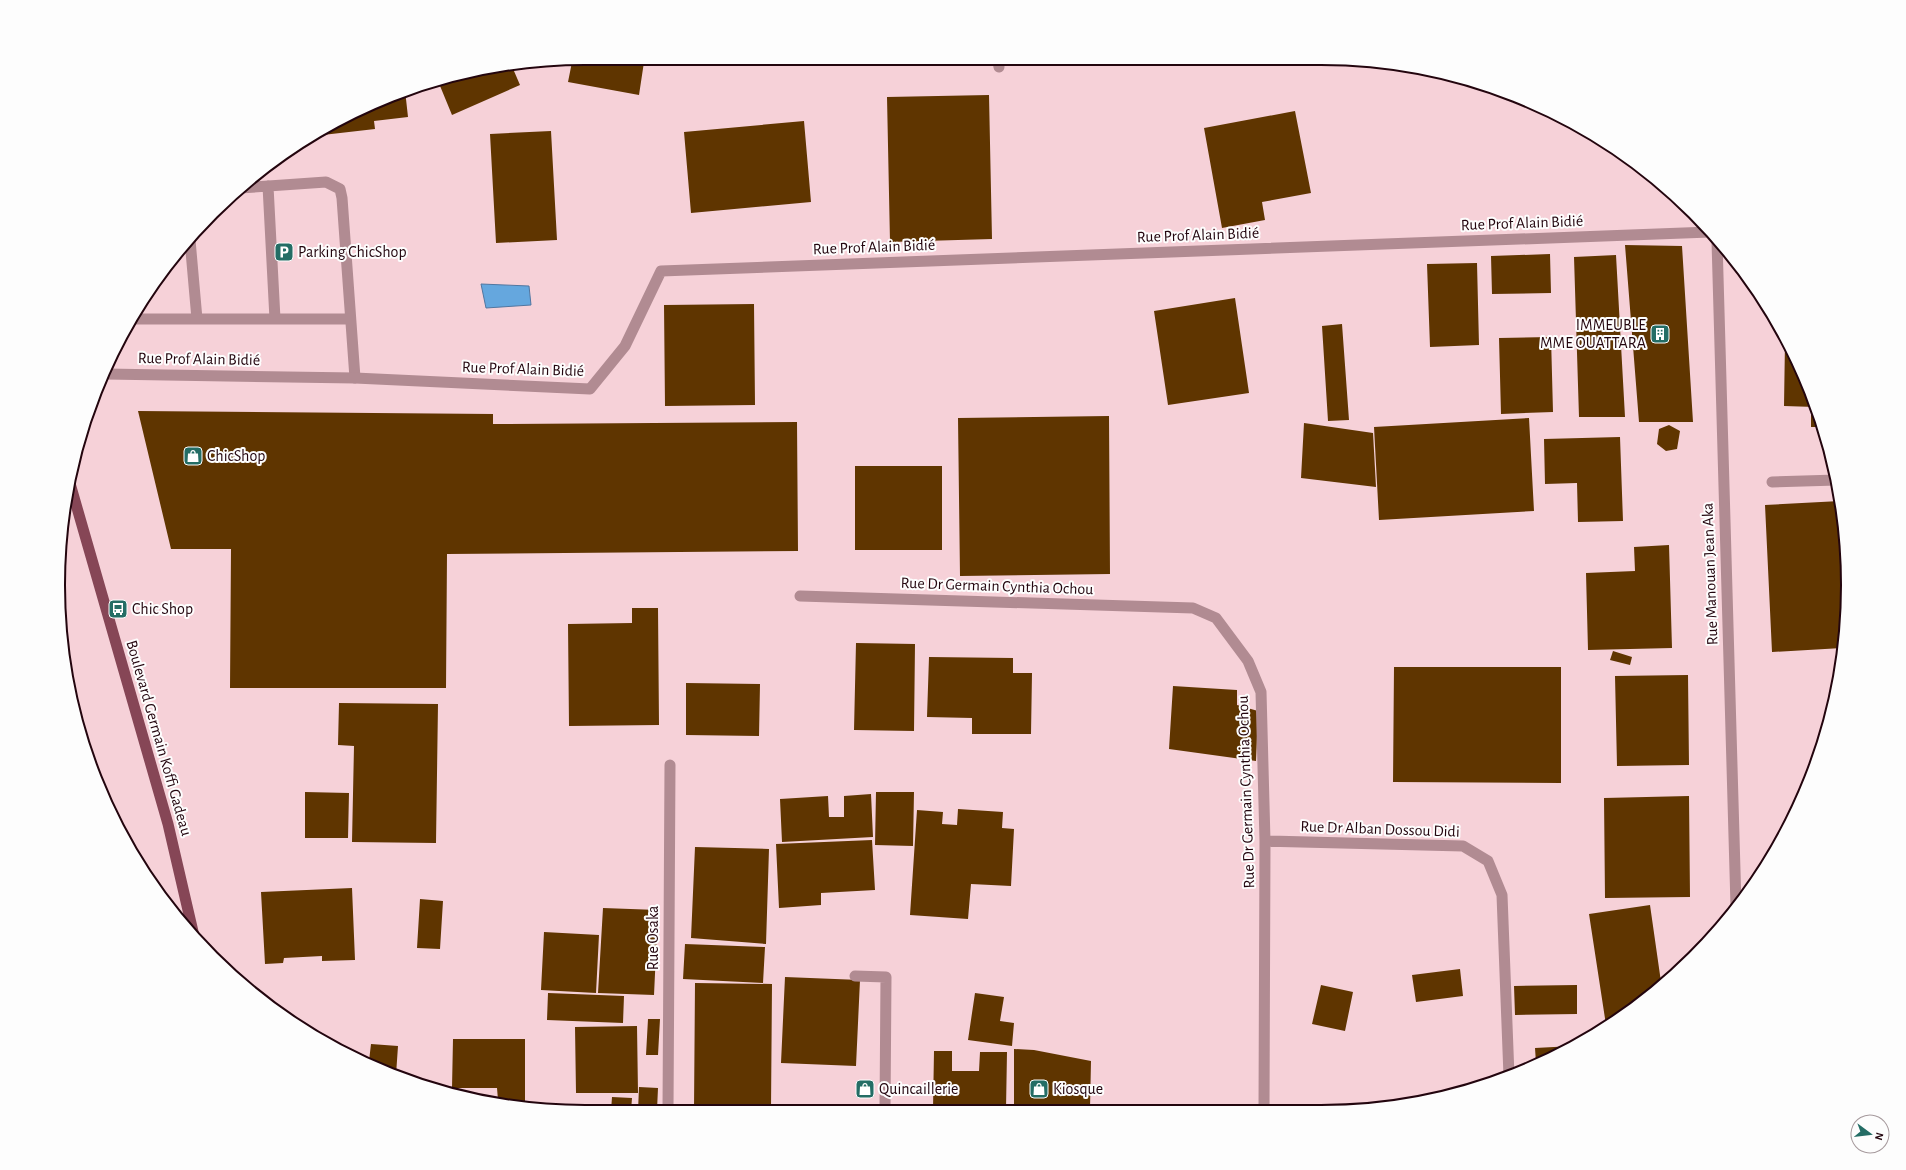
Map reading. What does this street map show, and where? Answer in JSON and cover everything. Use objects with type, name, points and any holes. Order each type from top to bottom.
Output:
[{"type":"main road","name":"Boulevard Germain Koffi Gadeau","points":[[73,494],[168,824],[191,925]]},
{"type":"street","points":[[250,187],[326,182],[340,189],[342,198],[355,378]]},
{"type":"street","points":[[268,186],[275,319]]},
{"type":"street","name":"Rue Prof Alain Bidié","points":[[110,374],[355,378],[590,389],[625,346],[661,271],[1703,232]]},
{"type":"street","points":[[190,246],[196,319]]},
{"type":"street","name":"Rue Manouan Jean Aka","points":[[1717,248],[1736,899]]},
{"type":"street","points":[[139,319],[350,319]]},
{"type":"street","points":[[1772,482],[1830,480]]},
{"type":"street","name":"Rue Dr Germain Cynthia Ochou","points":[[800,596],[1193,608],[1216,618],[1248,661],[1261,692],[1265,840],[1264,1105]]},
{"type":"street","name":"Rue Osaka","points":[[668,1105],[670,765]]},
{"type":"street","name":"Rue Dr Alban Dossou Didi","points":[[1265,840],[1463,846],[1488,861],[1502,894],[1508,1070]]},
{"type":"street","points":[[855,976],[886,977],[886,1105]]},
{"type":"water","points":[[481,284],[529,286],[531,305],[486,308]]},
{"type":"building","points":[[571,65],[644,65],[639,95],[568,82]]},
{"type":"building","points":[[513,70],[520,85],[452,115],[440,86],[484,75]]},
{"type":"building","points":[[989,95],[992,239],[890,242],[887,97]]},
{"type":"building","points":[[406,98],[408,117],[374,121],[375,129],[326,135],[355,119]]},
{"type":"building","points":[[1295,111],[1311,193],[1262,202],[1265,220],[1222,228],[1204,128]]},
{"type":"building","points":[[804,121],[811,202],[691,213],[684,132]]},
{"type":"building","points":[[551,131],[557,240],[496,243],[490,134]]},
{"type":"building","name":"IMMEUBLE MME OUATTARA","points":[[1625,245],[1682,246],[1693,422],[1639,422]]},
{"type":"building","points":[[1550,254],[1551,293],[1492,294],[1491,256]]},
{"type":"building","points":[[1616,255],[1625,417],[1579,417],[1574,257]]},
{"type":"building","points":[[1477,263],[1479,345],[1430,347],[1427,264]]},
{"type":"building","points":[[1235,298],[1249,393],[1168,405],[1154,311]]},
{"type":"building","points":[[754,304],[755,405],[665,406],[664,305]]},
{"type":"building","points":[[1342,324],[1349,420],[1328,421],[1322,326]]},
{"type":"building","points":[[1551,337],[1553,412],[1501,414],[1499,338]]},
{"type":"building","points":[[1785,351],[1809,407],[1784,406]]},
{"type":"building","points":[[138,411],[493,414],[493,424],[797,422],[798,551],[447,554],[446,688],[230,688],[231,549],[171,549]]},
{"type":"building","points":[[1811,415],[1812,415],[1816,427],[1811,427]]},
{"type":"building","points":[[1109,416],[1110,574],[960,576],[958,418]]},
{"type":"building","points":[[1529,418],[1534,511],[1379,520],[1374,427]]},
{"type":"building","points":[[1304,423],[1373,433],[1376,487],[1301,478]]},
{"type":"building","points":[[1669,425],[1680,431],[1677,449],[1666,451],[1657,444],[1659,429]]},
{"type":"building","points":[[1620,437],[1623,521],[1578,522],[1577,483],[1545,484],[1544,439]]},
{"type":"building","points":[[855,466],[942,466],[942,550],[855,550]]},
{"type":"building","points":[[1834,501],[1840,551],[1841,585],[1837,648],[1772,652],[1765,505]]},
{"type":"building","points":[[1669,545],[1672,648],[1588,650],[1586,573],[1635,571],[1634,547]]},
{"type":"building","points":[[632,608],[658,608],[659,725],[569,726],[568,624],[632,623]]},
{"type":"building","points":[[856,643],[915,644],[914,731],[854,730]]},
{"type":"building","points":[[1613,651],[1632,657],[1630,665],[1610,660]]},
{"type":"building","points":[[929,657],[1013,658],[1013,673],[1032,673],[1031,734],[972,734],[972,718],[927,717]]},
{"type":"building","points":[[1394,667],[1561,667],[1561,783],[1393,782]]},
{"type":"building","points":[[1688,675],[1689,765],[1617,766],[1615,676]]},
{"type":"building","points":[[686,683],[760,684],[759,736],[686,735]]},
{"type":"building","points":[[1173,686],[1237,690],[1237,705],[1258,711],[1256,761],[1169,749]]},
{"type":"building","points":[[339,703],[438,704],[436,843],[352,842],[354,746],[338,745]]},
{"type":"building","points":[[305,792],[349,793],[348,838],[305,838]]},
{"type":"building","points":[[876,792],[914,792],[913,846],[875,845]]},
{"type":"building","points":[[871,794],[873,837],[782,842],[780,799],[828,796],[829,817],[844,817],[844,796]]},
{"type":"building","points":[[1689,796],[1690,897],[1605,898],[1604,798]]},
{"type":"building","points":[[958,809],[1003,812],[1002,828],[1014,829],[1011,886],[971,884],[968,919],[910,915],[917,810],[943,812],[942,824],[957,825]]},
{"type":"building","points":[[872,840],[875,890],[821,893],[821,905],[779,908],[776,844]]},
{"type":"building","points":[[695,847],[769,849],[766,944],[691,938]]},
{"type":"building","points":[[352,888],[355,960],[322,961],[322,956],[284,958],[283,963],[265,964],[261,892]]},
{"type":"building","points":[[420,899],[443,901],[440,949],[417,948]]},
{"type":"building","points":[[1650,905],[1661,979],[1638,998],[1605,1020],[1589,914]]},
{"type":"building","points":[[603,908],[658,910],[654,995],[598,993]]},
{"type":"building","points":[[544,932],[599,935],[596,993],[541,990]]},
{"type":"building","points":[[685,944],[765,947],[763,983],[683,979]]},
{"type":"building","points":[[1460,969],[1463,996],[1416,1002],[1412,975]]},
{"type":"building","points":[[785,977],[860,980],[856,1066],[781,1063]]},
{"type":"building","points":[[695,983],[772,984],[771,1105],[694,1105]]},
{"type":"building","points":[[1321,985],[1353,992],[1345,1031],[1312,1024]]},
{"type":"building","points":[[1577,985],[1577,1014],[1515,1015],[1514,986]]},
{"type":"building","points":[[548,993],[624,996],[623,1023],[547,1020]]},
{"type":"building","points":[[975,993],[1004,997],[1000,1021],[1014,1023],[1012,1046],[968,1040]]},
{"type":"building","points":[[648,1019],[660,1019],[658,1055],[646,1055]]},
{"type":"building","points":[[637,1026],[638,1093],[576,1093],[575,1027]]},
{"type":"building","points":[[453,1039],[525,1039],[525,1101],[498,1098],[497,1088],[452,1087]]},
{"type":"building","points":[[371,1044],[398,1046],[396,1069],[369,1058]]},
{"type":"building","points":[[1559,1047],[1536,1058],[1535,1048]]},
{"type":"building","points":[[1014,1049],[1034,1050],[1091,1061],[1090,1105],[1014,1105]]},
{"type":"building","points":[[934,1051],[952,1051],[952,1071],[979,1071],[980,1052],[1007,1052],[1006,1105],[933,1105]]},
{"type":"building","points":[[639,1087],[658,1088],[657,1105],[638,1105]]},
{"type":"building","points":[[612,1097],[632,1098],[631,1105],[611,1105]]},
{"type":"place","name":"Parking ChicShop","points":[[284,252]]},
{"type":"place","name":"IMMEUBLE MME OUATTARA","points":[[1660,334]]},
{"type":"place","name":"ChicShop","points":[[193,456]]},
{"type":"place","name":"Chic Shop","points":[[118,609]]},
{"type":"place","name":"Quincaillerie","points":[[865,1089]]},
{"type":"place","name":"Kiosque","points":[[1039,1089]]}]
